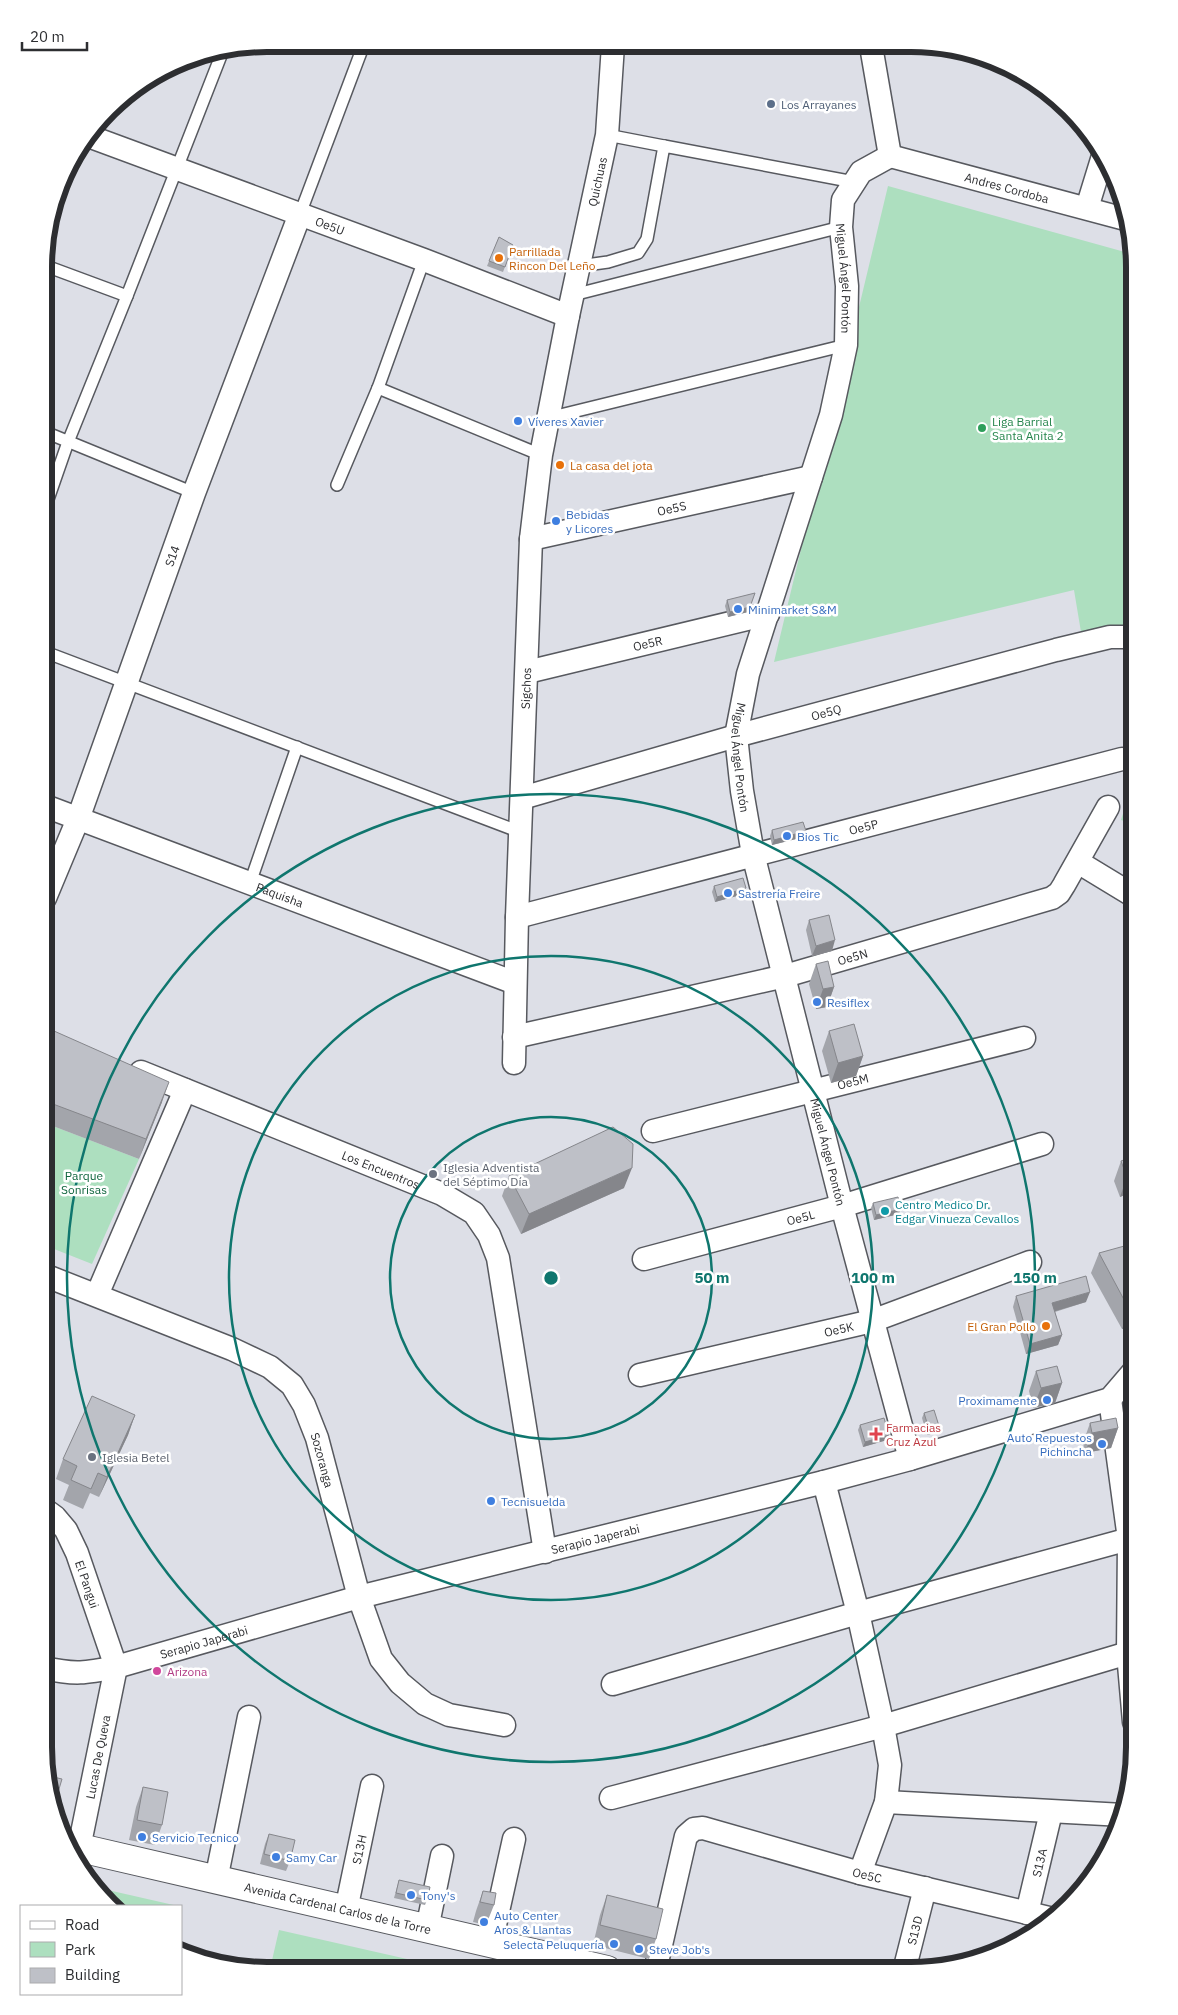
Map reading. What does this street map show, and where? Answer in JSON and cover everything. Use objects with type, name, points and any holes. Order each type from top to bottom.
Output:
[{"type":"street","name":"Quichuas","points":[[570,306],[607,134],[613,52]]},
{"type":"street","points":[[872,52],[890,156]]},
{"type":"street","name":"Oe5U","points":[[95,139],[424,260],[570,306]]},
{"type":"street","name":"Miguel Ángel Pontón","points":[[890,156],[861,172],[843,200],[841,227],[847,286],[846,345],[831,415],[748,674],[736,736],[742,790],[753,854],[842,1206],[910,1459]]},
{"type":"street","name":"Andres Cordoba","points":[[890,156],[1119,217]]},
{"type":"street","points":[[1087,208],[1100,166]]},
{"type":"street","name":"S14","points":[[52,881],[78,819],[194,492],[300,214]]},
{"type":"street","name":"Sigchos","points":[[514,1063],[530,540],[541,455],[570,306]]},
{"type":"street","name":"Oe5S","points":[[530,540],[811,477]]},
{"type":"street","name":"Oe5R","points":[[527,672],[768,614]]},
{"type":"street","name":"Oe5Q","points":[[522,798],[736,736],[1056,650],[1110,637],[1126,637]]},
{"type":"street","name":"Oe5P","points":[[517,917],[1122,758]]},
{"type":"street","name":"Oe5N","points":[[514,1036],[785,976],[1052,898],[1058,893],[1078,862],[1108,806]]},
{"type":"street","name":"Paquisha","points":[[52,809],[515,983]]},
{"type":"street","points":[[1078,862],[1126,891]]},
{"type":"street","name":"Oe5M","points":[[653,1131],[1024,1038]]},
{"type":"street","name":"Los Encuentros","points":[[124,1065],[442,1194],[474,1214],[489,1235],[498,1258],[545,1552]]},
{"type":"street","points":[[97,1295],[185,1090]]},
{"type":"street","name":"Oe5L","points":[[644,1258],[842,1206],[1042,1144]]},
{"type":"street","name":"Oe5K","points":[[640,1375],[872,1321],[1030,1262]]},
{"type":"street","name":"Sozoranga","points":[[52,1278],[232,1349],[270,1367],[292,1385],[304,1405],[317,1438],[359,1597],[381,1658],[400,1683],[425,1704],[449,1715],[504,1725]]},
{"type":"street","points":[[1126,1380],[1110,1399],[1126,1517]]},
{"type":"street","name":"Serapio Japerabi","points":[[52,1670],[66,1673],[83,1673],[116,1667],[359,1597],[545,1552],[910,1459],[1110,1399]]},
{"type":"street","points":[[824,1482],[858,1614],[884,1726],[890,1764],[886,1802],[860,1873]]},
{"type":"street","name":"El Pangui","points":[[52,1514],[66,1530],[77,1552],[116,1667]]},
{"type":"street","points":[[613,1684],[1126,1540]]},
{"type":"street","points":[[611,1798],[884,1726],[1126,1654]]},
{"type":"street","name":"Lucas De Queva","points":[[75,1842],[87,1814],[116,1667]]},
{"type":"street","points":[[216,1880],[249,1717]]},
{"type":"street","name":"S13H","points":[[346,1910],[372,1786]]},
{"type":"street","points":[[886,1802],[1115,1815]]},
{"type":"street","name":"S13A","points":[[1027,1913],[1051,1812]]},
{"type":"street","name":"Oe5C","points":[[657,1962],[686,1836],[694,1829],[703,1828],[860,1873],[1043,1917]]},
{"type":"street","points":[[491,1944],[514,1839]]},
{"type":"street","name":"Avenida Cardenal Carlos de la Torre","points":[[77,1847],[571,1962]]},
{"type":"street","points":[[427,1929],[442,1856]]},
{"type":"street","name":"S13D","points":[[906,1962],[925,1888]]},
{"type":"lane","points":[[300,214],[361,52]]},
{"type":"lane","points":[[52,488],[68,442],[220,58]]},
{"type":"lane","points":[[607,134],[854,182]]},
{"type":"lane","points":[[579,266],[608,262],[638,252],[647,239],[664,146]]},
{"type":"lane","points":[[570,306],[841,227]]},
{"type":"lane","points":[[337,485],[378,388],[424,260]]},
{"type":"lane","points":[[52,268],[127,296]]},
{"type":"lane","points":[[548,418],[846,345]]},
{"type":"lane","points":[[378,388],[541,455]]},
{"type":"lane","points":[[52,435],[194,492]]},
{"type":"lane","points":[[52,655],[520,832]]},
{"type":"lane","points":[[250,883],[297,747]]},
{"type":"green space","name":"Liga Barrial Santa Anita 2","points":[[888,186],[1125,252],[1126,637],[1081,632],[1074,590],[774,662]]},
{"type":"green space","points":[[1126,804],[1126,822],[1121,820]]},
{"type":"green space","name":"Parque Sonrisas","points":[[52,1126],[139,1159],[92,1264],[52,1248]]},
{"type":"green space","points":[[107,1890],[174,1905],[121,1905]]},
{"type":"green space","points":[[279,1930],[407,1959],[406,1962],[272,1962]]},
{"type":"building","name":"Parrillada Rincon Del Leño","points":[[499,237],[513,245],[505,267],[489,261]]},
{"type":"building","points":[[755,593],[750,607],[730,612],[727,600]]},
{"type":"building","points":[[803,822],[806,831],[774,840],[772,830]]},
{"type":"building","points":[[743,878],[746,888],[717,897],[714,886]]},
{"type":"building","points":[[829,915],[835,940],[816,946],[809,920]]},
{"type":"building","points":[[828,961],[834,987],[823,989],[816,964]]},
{"type":"building","points":[[854,1024],[863,1056],[838,1063],[829,1031]]},
{"type":"building","points":[[52,1030],[169,1082],[146,1139],[52,1104]]},
{"type":"building","points":[[613,1127],[633,1144],[632,1168],[529,1214],[509,1176]]},
{"type":"building","points":[[1126,1159],[1126,1174],[1121,1161]]},
{"type":"building","points":[[898,1197],[901,1209],[876,1215],[873,1203]]},
{"type":"building","points":[[1126,1246],[1126,1303],[1099,1253]]},
{"type":"building","points":[[1086,1276],[1090,1292],[1052,1303],[1062,1335],[1030,1344],[1016,1296]]},
{"type":"building","points":[[1057,1366],[1062,1383],[1041,1388],[1036,1371]]},
{"type":"building","name":"Iglesia Betel","points":[[92,1396],[135,1415],[107,1477],[98,1473],[91,1489],[71,1480],[77,1466],[63,1459]]},
{"type":"building","points":[[934,1410],[939,1426],[929,1429],[924,1413]]},
{"type":"building","points":[[884,1418],[889,1435],[865,1442],[860,1425]]},
{"type":"building","points":[[1116,1418],[1118,1428],[1092,1433],[1090,1423]]},
{"type":"building","points":[[54,1777],[62,1779],[58,1793]]},
{"type":"building","points":[[143,1787],[168,1792],[162,1825],[137,1820]]},
{"type":"building","points":[[269,1834],[295,1840],[290,1861],[264,1854]]},
{"type":"building","points":[[399,1880],[430,1887],[427,1900],[396,1893]]},
{"type":"building","points":[[483,1891],[496,1893],[494,1905],[480,1902]]},
{"type":"building","points":[[607,1895],[663,1909],[656,1939],[600,1925]]},
{"type":"place","name":"Los Arrayanes","points":[[771,104]]},
{"type":"place","name":"Parrillada Rincon Del Leño","points":[[499,258]]},
{"type":"place","name":"Víveres Xavier","points":[[518,421]]},
{"type":"place","name":"Liga Barrial Santa Anita 2","points":[[982,428]]},
{"type":"place","name":"La casa del jota","points":[[560,465]]},
{"type":"place","name":"Bebidas y Licores","points":[[556,521]]},
{"type":"place","name":"Minimarket S&M","points":[[738,609]]},
{"type":"place","name":"Bios Tic","points":[[787,836]]},
{"type":"place","name":"Sastrería Freire","points":[[728,893]]},
{"type":"place","name":"Resiflex","points":[[817,1002]]},
{"type":"place","name":"Iglesia Adventista del Séptimo Día","points":[[433,1174]]},
{"type":"place","name":"Centro Medico Dr. Edgar Vinueza Cevallos","points":[[885,1211]]},
{"type":"place","name":"El Gran Pollo","points":[[1046,1326]]},
{"type":"place","name":"Proximamente","points":[[1047,1400]]},
{"type":"place","name":"Farmacias Cruz Azul","points":[[876,1434]]},
{"type":"place","name":"Auto Repuestos Pichincha","points":[[1102,1444]]},
{"type":"place","name":"Iglesia Betel","points":[[92,1457]]},
{"type":"place","name":"Tecnisuelda","points":[[491,1501]]},
{"type":"place","name":"Arizona","points":[[157,1671]]},
{"type":"place","name":"Servicio Tecnico","points":[[142,1837]]},
{"type":"place","name":"Samy Car","points":[[276,1857]]},
{"type":"place","name":"Tony's","points":[[411,1895]]},
{"type":"place","name":"Auto Center Aros & Llantas","points":[[484,1922]]},
{"type":"place","name":"Selecta Peluquería","points":[[614,1944]]},
{"type":"place","name":"Steve Job's","points":[[639,1949]]}]
